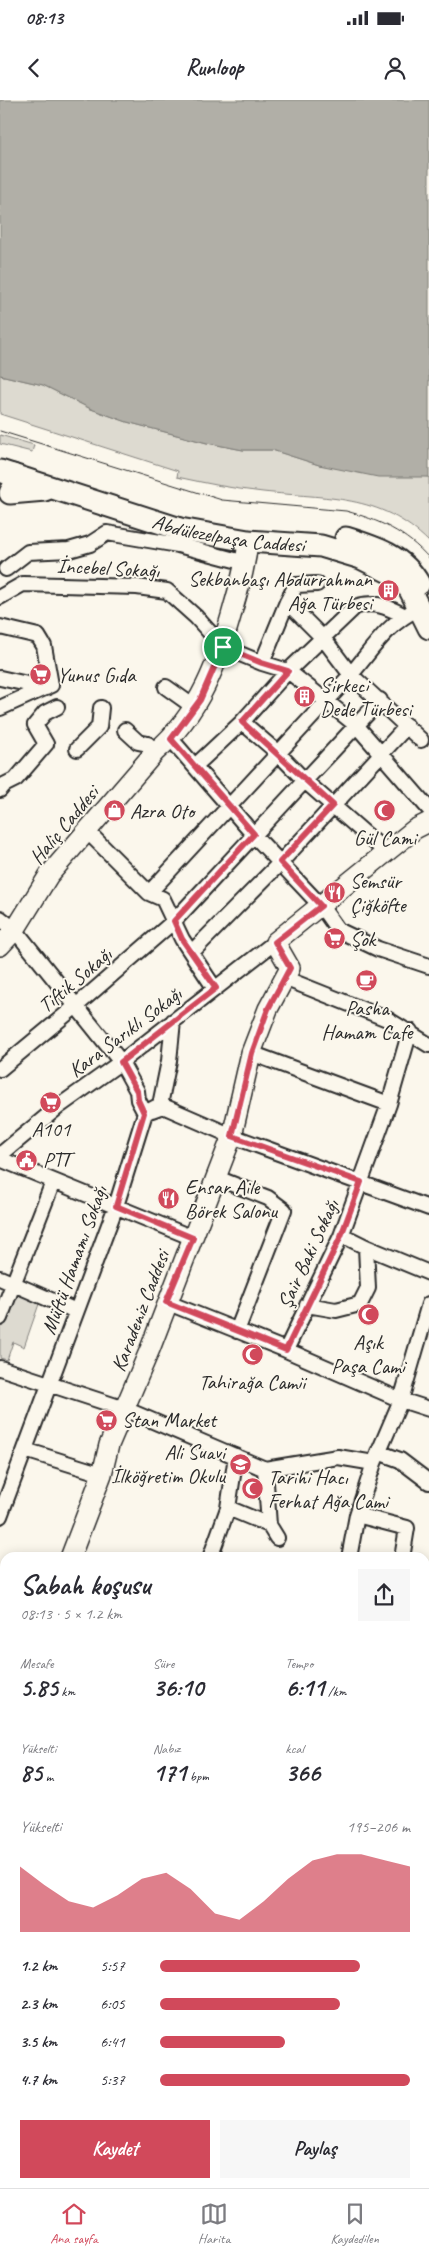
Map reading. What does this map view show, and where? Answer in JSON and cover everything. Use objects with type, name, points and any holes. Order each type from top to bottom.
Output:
[{"type":"main road","name":"Abdülezelpaşa Caddesi","points":[[0,457],[160,510],[248,534]]},
{"type":"main road","name":"Abdülezelpaşa Caddesi","points":[[6,484],[59,490],[160,524],[248,534],[318,531],[334,534],[385,552],[407,566],[417,609],[429,628]]},
{"type":"street","points":[[17,588],[3,568],[28,552],[69,550],[90,544],[107,533],[178,545],[246,563]]},
{"type":"street","name":"Haliç Caddesi","points":[[0,946],[15,930],[49,875],[155,752],[171,739],[200,700],[223,647],[246,563],[248,534]]},
{"type":"street","name":"İncebel Sokağı","points":[[0,597],[23,584],[137,587],[167,591],[223,647]]},
{"type":"street","points":[[262,663],[287,602],[296,586],[317,584]]},
{"type":"street","points":[[287,602],[323,638],[351,675],[422,740]]},
{"type":"street","points":[[195,766],[242,722],[288,671],[355,607],[361,604],[417,609]]},
{"type":"street","points":[[149,893],[326,701],[417,609]]},
{"type":"street","points":[[0,627],[38,636],[44,646],[49,686]]},
{"type":"street","points":[[223,647],[262,663],[288,671],[356,726],[383,754],[429,809]]},
{"type":"street","points":[[0,678],[49,686]]},
{"type":"street","points":[[0,708],[49,686]]},
{"type":"street","points":[[166,686],[194,707]]},
{"type":"street","name":"Tiftik Sokağı","points":[[0,1068],[76,1006],[174,921],[254,834],[306,782],[380,700]]},
{"type":"street","points":[[0,790],[4,785],[16,779],[46,744],[35,725],[46,713],[58,707]]},
{"type":"street","points":[[77,749],[99,727],[102,708]]},
{"type":"street","points":[[242,722],[278,753],[306,782],[386,852]]},
{"type":"street","points":[[192,952],[383,754],[407,726]]},
{"type":"street","points":[[125,730],[138,742],[148,744],[155,752]]},
{"type":"street","points":[[171,739],[254,834],[321,906],[338,930],[378,949],[429,966]]},
{"type":"street","points":[[275,942],[415,829],[429,822]]},
{"type":"street","points":[[87,831],[149,893],[163,899],[182,939],[216,988]]},
{"type":"street","points":[[0,918],[15,930],[121,1062],[137,1091],[138,1100],[144,1113]]},
{"type":"street","name":"Karadeniz Caddesi","points":[[72,1552],[102,1474],[109,1445],[217,1178],[232,1136],[252,1053],[268,1009],[290,968],[275,942]]},
{"type":"street","name":"Kara Sarıklı Sokağı","points":[[0,1157],[58,1107],[121,1062],[275,942]]},
{"type":"street","points":[[284,978],[387,1019],[410,1031],[429,1045]]},
{"type":"street","points":[[144,1113],[160,1105],[163,1096],[173,1021]]},
{"type":"street","name":"Şair Baki Sokağı","points":[[286,1350],[342,1235],[389,1104],[410,1031]]},
{"type":"street","points":[[252,1053],[389,1104]]},
{"type":"street","points":[[144,1113],[163,1106],[232,1136],[429,1208]]},
{"type":"street","name":"Müftü Hamamı Sokağı","points":[[0,1516],[116,1206],[144,1113]]},
{"type":"street","points":[[0,1157],[53,1182],[193,1238]]},
{"type":"street","points":[[217,1178],[268,1198],[284,1210],[237,1331]]},
{"type":"street","points":[[0,1318],[53,1182]]},
{"type":"street","points":[[342,1235],[429,1273]]},
{"type":"street","points":[[307,1305],[336,1310],[360,1304],[368,1288],[366,1247]]},
{"type":"street","points":[[0,1278],[76,1311]]},
{"type":"street","points":[[166,1302],[286,1350],[401,1400],[429,1409]]},
{"type":"street","points":[[350,1552],[357,1515],[376,1458],[401,1400],[429,1304]]},
{"type":"street","points":[[0,1368],[125,1409],[264,1469],[338,1457],[376,1458],[400,1460],[429,1482]]},
{"type":"street","points":[[25,1450],[102,1474]]},
{"type":"street","points":[[212,1552],[228,1508],[236,1456]]},
{"type":"street","points":[[264,1469],[269,1525],[277,1538]]},
{"type":"street","points":[[228,1508],[269,1525]]},
{"type":"street","points":[[357,1515],[407,1528],[403,1552]]},
{"type":"shaded area","points":[[0,100],[429,100],[429,477],[378,477],[319,465],[272,450],[243,450],[207,443],[127,422],[91,409],[43,385],[0,375]]},
{"type":"shaded area","points":[[0,375],[43,385],[91,409],[127,422],[207,443],[243,450],[272,450],[319,465],[429,477],[429,542],[410,526],[391,514],[372,506],[331,498],[241,489],[177,477],[178,471],[0,414]]},
{"type":"shaded area","points":[[0,435],[34,445],[32,452],[0,444]]},
{"type":"shaded area","points":[[10,1290],[39,1304],[24,1347],[13,1342],[7,1360],[0,1358],[0,1314]]},
{"type":"tram line","points":[[0,431],[222,500],[346,511],[391,528],[411,541],[429,558]]},
{"type":"place","name":"Sekbanbaşı Abdurrahman Ağa Türbesi","points":[[388,591]]},
{"type":"place","name":"Yunus Gıda","points":[[41,675]]},
{"type":"place","name":"Sirkeci Dede Türbesi","points":[[304,697]]},
{"type":"place","name":"Azra Oto","points":[[114,811]]},
{"type":"place","name":"Gül Cami","points":[[385,811]]},
{"type":"place","name":"Semsür Çiğköfte","points":[[334,893]]},
{"type":"place","name":"Şok","points":[[334,939]]},
{"type":"place","name":"Pasha Hamam Cafe","points":[[367,981]]},
{"type":"place","name":"A101","points":[[51,1102]]},
{"type":"place","name":"PTT","points":[[27,1160]]},
{"type":"place","name":"Ensar Aile Börek Salonu","points":[[169,1199]]},
{"type":"place","name":"Aşık Paşa Cami","points":[[368,1315]]},
{"type":"place","name":"Tahirağa Camii","points":[[252,1355]]},
{"type":"place","name":"Stan Market","points":[[106,1420]]},
{"type":"place","name":"Ali Suavi İlköğretim Okulu","points":[[241,1464]]},
{"type":"place","name":"Tarihi Hacı Ferhat Ağa Cami","points":[[252,1489]]},
{"type":"route","points":[[223,647],[269,666],[288,671],[242,722],[333,805],[280,862],[321,906],[275,942],[290,968],[268,1009],[252,1053],[232,1136],[361,1182],[341,1236],[286,1350],[166,1302],[193,1238],[116,1206],[144,1113],[138,1100],[137,1091],[121,1062],[216,988],[182,939],[174,921],[254,834],[171,739],[200,700],[223,647]]}]
